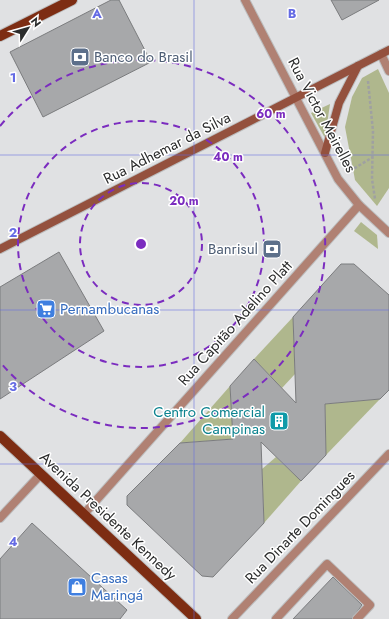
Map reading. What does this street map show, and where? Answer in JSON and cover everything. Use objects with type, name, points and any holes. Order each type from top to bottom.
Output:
[{"type":"main road","points":[[0,36],[72,0]]},
{"type":"main road","name":"Avenida Presidente Kennedy","points":[[1,439],[41,474],[196,619]]},
{"type":"street","name":"Rua Victor Meirelles","points":[[245,0],[338,178],[359,205],[389,233]]},
{"type":"street","name":"Rua Adhemar da Silva","points":[[0,250],[385,52]]},
{"type":"street","points":[[385,52],[389,71]]},
{"type":"street","points":[[325,153],[339,103],[359,66]]},
{"type":"street","name":"Rua Capitão Adelino Platt","points":[[84,514],[359,205]]},
{"type":"street","name":"Rua Dinarte Domingues","points":[[232,619],[389,454]]},
{"type":"street","points":[[0,518],[41,474]]},
{"type":"street","points":[[276,619],[327,564],[370,605],[357,619]]},
{"type":"path","points":[[367,76],[373,131],[373,192],[376,203]]},
{"type":"path","points":[[338,178],[373,157]]},
{"type":"green space","points":[[378,69],[389,93],[389,188],[377,206],[355,180],[345,127],[352,97],[362,78]]},
{"type":"green space","points":[[330,104],[325,138],[311,113]]},
{"type":"green space","points":[[361,222],[377,235],[378,249],[354,231]]},
{"type":"green space","points":[[293,317],[295,374],[282,388],[254,359]]},
{"type":"green space","points":[[230,386],[233,439],[180,443]]},
{"type":"green space","points":[[380,399],[326,455],[325,404]]},
{"type":"green space","points":[[276,457],[301,481],[264,523],[262,469]]},
{"type":"building","name":"Banco do Brasil","points":[[111,0],[119,0],[151,62],[43,117],[10,52]]},
{"type":"building","points":[[331,0],[379,0],[342,20]]},
{"type":"building","name":"Pernambucanas","points":[[59,252],[104,331],[0,399],[0,287]]},
{"type":"building","name":"Centro Comercial Campinas","points":[[341,264],[354,264],[389,295],[389,390],[380,399],[325,404],[326,455],[301,481],[261,442],[264,523],[213,577],[202,576],[127,505],[127,496],[180,443],[233,439],[230,386],[254,359],[296,403],[293,317]]},
{"type":"building","points":[[32,523],[127,610],[120,619],[0,619],[0,559]]},
{"type":"building","points":[[333,577],[362,605],[352,619],[293,619]]},
{"type":"place","name":"Banco do Brasil","points":[[80,57]]},
{"type":"place","name":"Banrisul","points":[[272,249]]},
{"type":"place","name":"Pernambucanas","points":[[46,309]]},
{"type":"place","name":"Centro Comercial Campinas","points":[[279,421]]},
{"type":"place","name":"Casas Maringá","points":[[77,587]]}]
